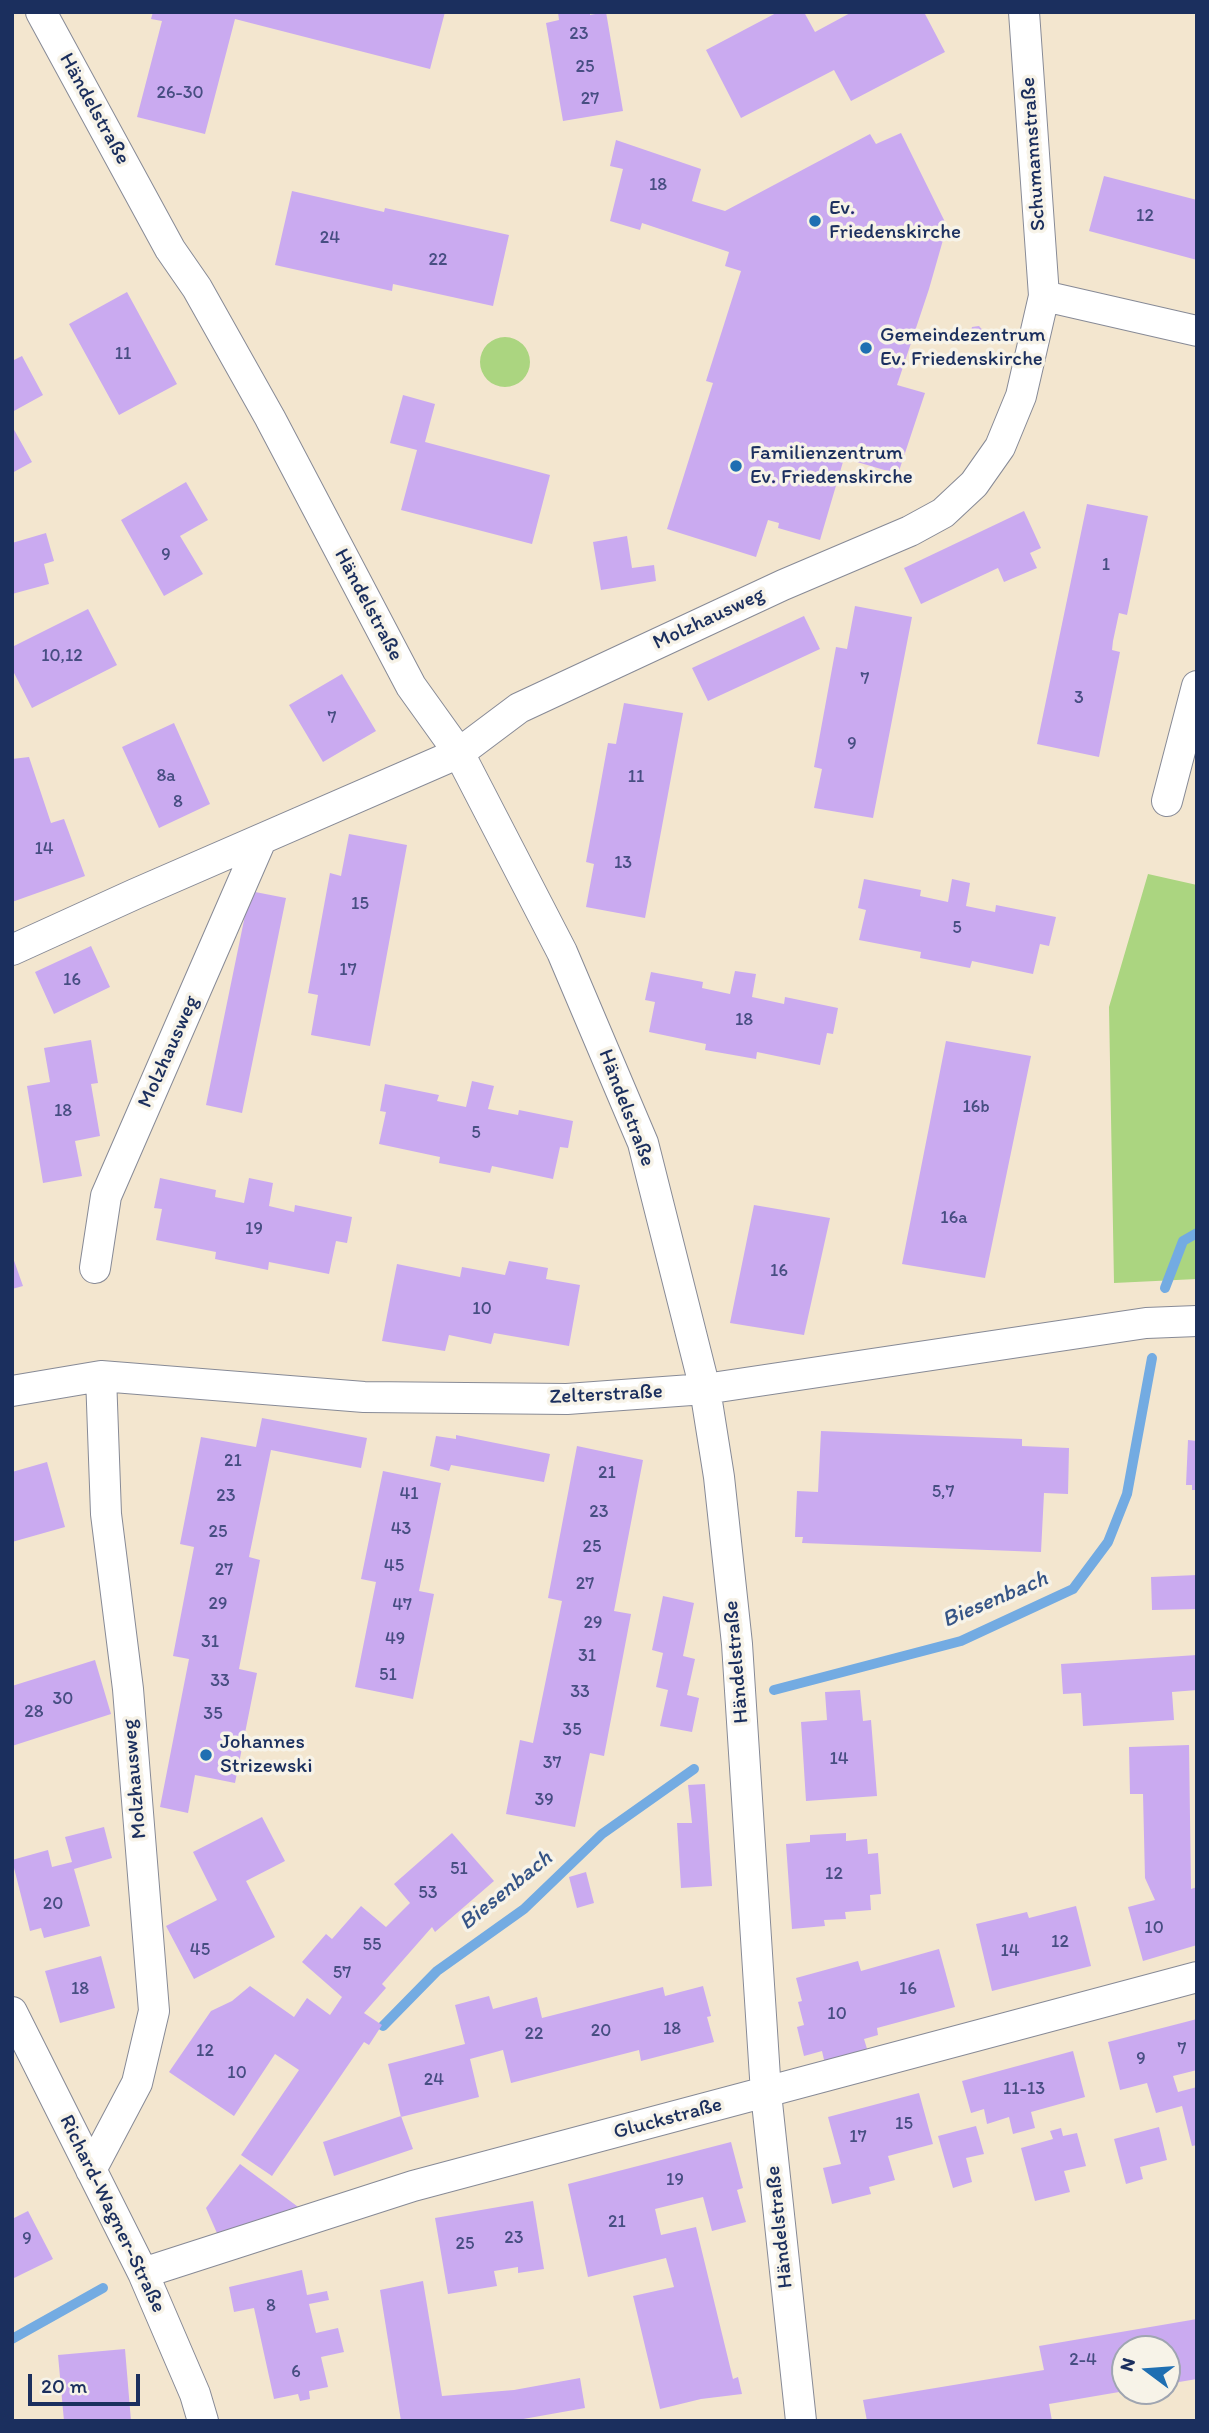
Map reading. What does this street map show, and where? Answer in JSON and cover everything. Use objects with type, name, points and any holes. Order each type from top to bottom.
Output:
[{"type":"street","name":"Händelstraße","points":[[41,12],[170,249],[197,288],[270,418],[411,686],[459,753],[562,952],[643,1143],[705,1389],[719,1477],[737,1644],[766,2093],[801,2421]]},
{"type":"street","name":"Schumannstraße","points":[[1024,12],[1044,296]]},
{"type":"street","name":"Molzhausweg","points":[[12,950],[459,753],[519,708],[783,585],[910,531],[943,513],[974,484],[1000,447],[1021,397],[1044,296]]},
{"type":"street","points":[[1044,296],[1197,331]]},
{"type":"street","points":[[1167,801],[1197,686]]},
{"type":"street","name":"Molzhausweg","points":[[95,1268],[106,1196],[261,840]]},
{"type":"street","name":"Zelterstraße","points":[[12,1391],[101,1376],[364,1397],[567,1399],[705,1389],[1146,1324],[1197,1321]]},
{"type":"street","name":"Molzhausweg","points":[[91,2170],[137,2083],[154,2011],[128,1689],[106,1514],[101,1376]]},
{"type":"street","name":"Gluckstraße","points":[[143,2273],[413,2186],[1197,1977]]},
{"type":"street","name":"Richard-Wagner-Straße","points":[[12,2012],[143,2273],[195,2394],[203,2421]]},
{"type":"green space","points":[[505,337],[523,344],[530,362],[523,380],[505,387],[487,380],[480,362],[487,344]]},
{"type":"green space","points":[[1148,874],[1197,885],[1197,1279],[1114,1283],[1109,1007]]},
{"type":"building","points":[[153,12],[445,12],[430,69],[235,19],[205,134],[137,117],[162,21],[151,19]]},
{"type":"building","points":[[558,12],[590,12],[590,15],[606,12],[623,111],[563,121],[546,23],[559,20]]},
{"type":"building","points":[[778,12],[804,12],[815,32],[852,12],[924,12],[945,52],[851,101],[834,70],[741,118],[706,50]]},
{"type":"building","points":[[901,133],[947,226],[897,385],[925,393],[898,474],[857,462],[858,460],[845,455],[820,540],[778,528],[779,523],[768,520],[756,557],[667,529],[713,383],[706,381],[741,271],[725,266],[729,252],[642,223],[640,230],[610,221],[623,169],[610,166],[616,140],[701,169],[692,201],[725,211],[870,134],[876,144]]},
{"type":"building","points":[[1104,176],[1197,200],[1197,260],[1089,231]]},
{"type":"building","points":[[292,191],[384,212],[385,208],[509,235],[493,306],[393,284],[392,291],[275,265]]},
{"type":"building","points":[[127,292],[177,384],[119,415],[69,324]]},
{"type":"building","points":[[979,326],[986,334],[984,341],[973,343],[969,338],[972,327]]},
{"type":"building","points":[[22,356],[43,395],[12,412],[12,361]]},
{"type":"building","points":[[403,395],[435,404],[425,442],[550,475],[532,544],[401,510],[417,450],[390,443]]},
{"type":"building","points":[[12,426],[32,462],[12,473]]},
{"type":"building","points":[[186,482],[208,520],[180,536],[203,574],[164,596],[121,520]]},
{"type":"building","points":[[1087,504],[1148,516],[1127,615],[1119,613],[1113,641],[1112,650],[1120,652],[1099,757],[1037,744]]},
{"type":"building","points":[[1024,511],[1041,548],[1030,553],[1037,568],[1004,582],[998,568],[921,604],[904,568]]},
{"type":"building","points":[[46,533],[54,561],[44,564],[49,584],[12,594],[12,543]]},
{"type":"building","points":[[627,536],[632,568],[654,565],[656,581],[601,590],[593,542]]},
{"type":"building","points":[[855,606],[912,617],[873,818],[814,808],[822,769],[814,767],[836,647],[847,649]]},
{"type":"building","points":[[88,609],[117,665],[32,708],[12,669],[12,647]]},
{"type":"building","points":[[804,616],[820,649],[708,701],[692,668]]},
{"type":"building","points":[[342,674],[376,731],[323,762],[289,705]]},
{"type":"building","points":[[624,703],[683,713],[645,918],[586,907],[594,864],[586,862],[608,743],[616,744]]},
{"type":"building","points":[[174,723],[210,804],[159,828],[122,747]]},
{"type":"building","points":[[29,757],[51,823],[64,819],[85,876],[12,902],[12,759]]},
{"type":"building","points":[[349,834],[407,845],[370,1046],[311,1035],[318,995],[308,993],[330,873],[341,876]]},
{"type":"building","points":[[864,879],[921,890],[920,896],[948,902],[952,879],[970,883],[966,906],[995,912],[996,905],[1056,917],[1049,946],[1040,944],[1033,974],[972,961],[970,968],[920,958],[921,952],[859,940],[866,910],[858,908]]},
{"type":"building","points":[[250,891],[286,898],[242,1113],[206,1105]]},
{"type":"building","points":[[91,946],[110,987],[54,1014],[35,972]]},
{"type":"building","points":[[735,971],[756,974],[752,997],[784,1004],[785,997],[838,1008],[833,1034],[827,1033],[820,1065],[757,1052],[756,1059],[705,1050],[706,1044],[649,1032],[655,1002],[645,1000],[651,972],[703,982],[702,988],[730,994]]},
{"type":"building","points":[[91,1040],[98,1083],[91,1084],[100,1136],[75,1141],[82,1176],[43,1183],[27,1086],[50,1082],[44,1048]]},
{"type":"building","points":[[946,1041],[1031,1056],[985,1278],[902,1264]]},
{"type":"building","points":[[472,1081],[494,1086],[488,1109],[518,1115],[519,1110],[573,1121],[568,1148],[560,1147],[553,1179],[492,1166],[490,1173],[439,1163],[440,1157],[379,1144],[386,1112],[380,1111],[385,1084],[439,1095],[437,1101],[466,1107]]},
{"type":"building","points":[[160,1178],[216,1190],[215,1197],[244,1203],[249,1178],[273,1183],[269,1206],[294,1212],[295,1205],[352,1217],[347,1243],[336,1241],[329,1274],[269,1262],[268,1270],[215,1259],[216,1252],[156,1240],[162,1209],[154,1208]]},
{"type":"building","points":[[754,1205],[830,1218],[804,1335],[730,1323]]},
{"type":"building","points":[[12,1255],[23,1286],[12,1289]]},
{"type":"building","points":[[509,1261],[548,1268],[546,1279],[580,1285],[569,1346],[494,1333],[491,1344],[449,1335],[445,1351],[382,1341],[397,1264],[460,1277],[462,1267],[505,1275]]},
{"type":"building","points":[[262,1418],[367,1438],[361,1468],[271,1450],[249,1557],[260,1560],[239,1669],[257,1673],[235,1783],[195,1775],[188,1813],[160,1807],[189,1659],[173,1656],[194,1547],[180,1544],[201,1437],[256,1447]]},
{"type":"building","points":[[821,1431],[1022,1439],[1022,1446],[1069,1448],[1068,1494],[1044,1493],[1041,1552],[802,1543],[803,1537],[795,1537],[797,1491],[818,1492]]},
{"type":"building","points":[[456,1435],[550,1454],[544,1482],[451,1465],[449,1471],[430,1466],[436,1436],[456,1439]]},
{"type":"building","points":[[1188,1440],[1197,1441],[1197,1490],[1192,1490],[1192,1485],[1186,1485]]},
{"type":"building","points":[[577,1446],[643,1460],[614,1611],[631,1614],[604,1756],[590,1753],[575,1827],[506,1814],[520,1740],[533,1743],[562,1601],[548,1598]]},
{"type":"building","points":[[47,1462],[65,1527],[12,1542],[12,1472]]},
{"type":"building","points":[[383,1471],[441,1483],[419,1591],[434,1594],[413,1699],[355,1687],[376,1582],[361,1579]]},
{"type":"building","points":[[1197,1575],[1197,1609],[1152,1610],[1151,1577]]},
{"type":"building","points":[[663,1596],[694,1603],[683,1656],[695,1659],[687,1695],[699,1698],[692,1732],[660,1726],[668,1690],[656,1687],[663,1653],[652,1650]]},
{"type":"building","points":[[1197,1655],[1197,1690],[1172,1692],[1174,1720],[1083,1726],[1081,1693],[1063,1694],[1061,1664]]},
{"type":"building","points":[[95,1660],[111,1714],[12,1746],[12,1686]]},
{"type":"building","points":[[860,1690],[863,1721],[871,1720],[877,1796],[806,1801],[801,1722],[827,1720],[825,1692]]},
{"type":"building","points":[[1189,1745],[1191,1889],[1197,1887],[1197,1945],[1143,1961],[1128,1907],[1155,1900],[1145,1878],[1143,1794],[1130,1794],[1129,1747]]},
{"type":"building","points":[[705,1784],[712,1886],[681,1888],[677,1823],[692,1823],[688,1785]]},
{"type":"building","points":[[262,1817],[285,1861],[246,1881],[275,1937],[194,1979],[166,1926],[217,1900],[193,1852]]},
{"type":"building","points":[[104,1827],[112,1858],[74,1869],[90,1926],[44,1938],[41,1928],[30,1931],[12,1860],[48,1850],[52,1867],[72,1862],[65,1837]]},
{"type":"building","points":[[452,1833],[494,1881],[435,1932],[432,1927],[382,1984],[386,1988],[364,2013],[382,2025],[369,2045],[364,2042],[272,2176],[241,2155],[299,2070],[275,2054],[234,2116],[169,2072],[211,2011],[232,2001],[250,1986],[294,2017],[307,1998],[330,2015],[342,1997],[302,1962],[326,1934],[332,1939],[361,1906],[386,1927],[410,1903],[394,1884]]},
{"type":"building","points":[[846,1833],[846,1841],[867,1839],[868,1854],[878,1853],[881,1894],[870,1895],[871,1910],[845,1912],[846,1919],[824,1920],[825,1926],[792,1929],[786,1844],[810,1842],[810,1835]]},
{"type":"building","points":[[586,1872],[594,1903],[577,1908],[569,1877]]},
{"type":"building","points":[[1076,1906],[1091,1966],[992,1991],[976,1924],[1027,1912],[1029,1918]]},
{"type":"building","points":[[939,1949],[955,2007],[877,2028],[878,2035],[864,2039],[868,2052],[825,2064],[822,2051],[804,2056],[797,2027],[804,2025],[796,1978],[858,1961],[861,1971]]},
{"type":"building","points":[[101,1956],[115,2008],[60,2023],[45,1971]]},
{"type":"building","points":[[703,1986],[714,2042],[641,2061],[639,2050],[511,2083],[503,2050],[470,2059],[479,2097],[401,2117],[388,2064],[465,2044],[455,2005],[489,1996],[493,2009],[537,1997],[542,2018],[663,1987],[665,1996]]},
{"type":"building","points":[[1197,2019],[1197,2070],[1173,2076],[1178,2092],[1197,2087],[1197,2145],[1192,2146],[1182,2106],[1156,2113],[1147,2083],[1120,2090],[1108,2042]]},
{"type":"building","points":[[1073,2051],[1085,2097],[1031,2112],[1035,2128],[1013,2134],[1009,2117],[987,2124],[984,2109],[971,2113],[962,2081]]},
{"type":"building","points":[[919,2093],[933,2144],[888,2156],[895,2180],[869,2187],[871,2194],[832,2204],[823,2168],[841,2164],[828,2117]]},
{"type":"building","points":[[401,2116],[413,2149],[334,2176],[323,2142]]},
{"type":"building","points":[[976,2126],[984,2154],[966,2158],[972,2182],[953,2188],[938,2136]]},
{"type":"building","points":[[1159,2127],[1167,2160],[1140,2167],[1143,2179],[1126,2184],[1114,2139]]},
{"type":"building","points":[[1061,2128],[1063,2136],[1077,2133],[1086,2166],[1064,2171],[1070,2192],[1035,2201],[1021,2148],[1053,2139],[1050,2131]]},
{"type":"building","points":[[731,2142],[743,2188],[737,2190],[746,2222],[712,2231],[703,2197],[655,2209],[661,2235],[696,2227],[733,2379],[738,2377],[742,2394],[701,2399],[660,2409],[633,2296],[674,2287],[666,2258],[588,2277],[568,2184]]},
{"type":"building","points":[[240,2164],[305,2212],[220,2240],[206,2208]]},
{"type":"building","points":[[533,2201],[544,2269],[518,2273],[518,2267],[494,2271],[497,2286],[448,2294],[435,2218]]},
{"type":"building","points":[[28,2211],[53,2259],[12,2279],[12,2219]]},
{"type":"building","points":[[302,2270],[307,2295],[327,2291],[329,2300],[309,2304],[316,2333],[338,2328],[344,2352],[321,2357],[328,2387],[309,2391],[310,2399],[300,2401],[298,2394],[274,2399],[254,2308],[234,2312],[229,2287]]},
{"type":"building","points":[[423,2281],[442,2396],[514,2390],[580,2378],[585,2408],[512,2421],[401,2421],[380,2290]]},
{"type":"building","points":[[1197,2319],[1197,2379],[1181,2382],[1181,2335],[1111,2335],[1111,2393],[1049,2404],[1052,2421],[867,2421],[863,2400],[1044,2370],[1039,2346]]},
{"type":"building","points":[[125,2349],[131,2421],[64,2421],[58,2355]]},
{"type":"waterway","name":"Biesenbach","points":[[1165,1288],[1183,1241],[1197,1233]]},
{"type":"waterway","name":"Biesenbach","points":[[774,1690],[961,1641],[1073,1589],[1108,1542],[1127,1494],[1152,1358]]},
{"type":"waterway","name":"Biesenbach","points":[[383,2026],[437,1971],[524,1909],[602,1834],[694,1769]]},
{"type":"waterway","name":"Biesenbach","points":[[12,2339],[103,2288]]},
{"type":"place","name":"Ev. Friedenskirche","points":[[815,221]]},
{"type":"place","name":"Gemeindezentrum Ev. Friedenskirche","points":[[866,348]]},
{"type":"place","name":"Familienzentrum Ev. Friedenskirche","points":[[736,466]]},
{"type":"place","name":"Johannes Strizewski","points":[[206,1755]]}]
